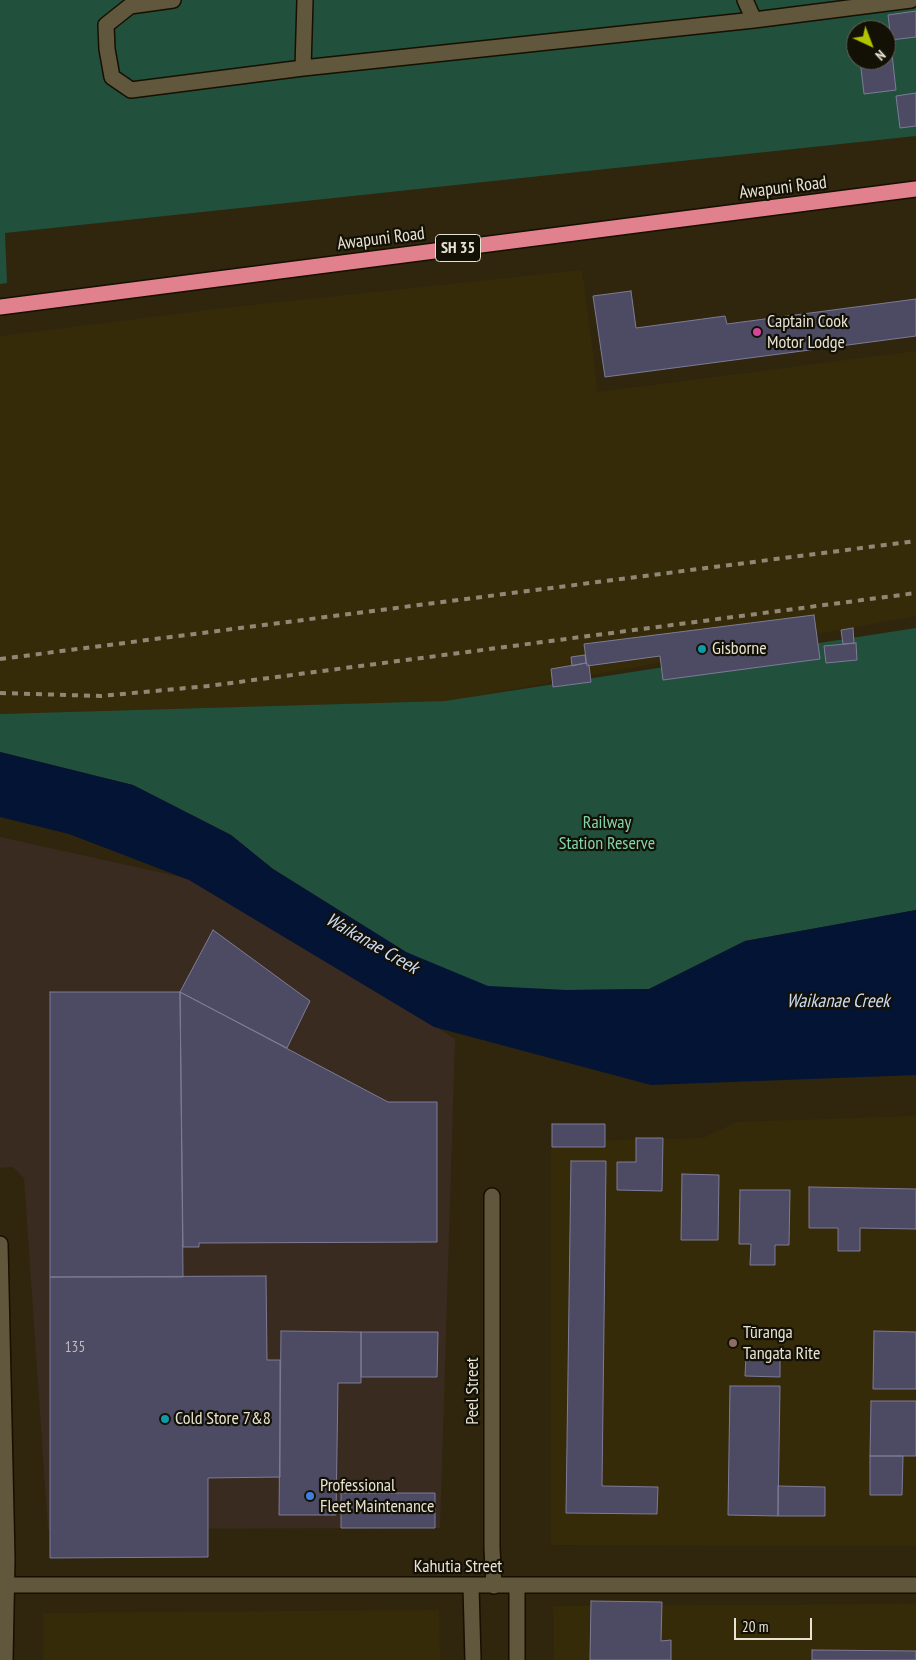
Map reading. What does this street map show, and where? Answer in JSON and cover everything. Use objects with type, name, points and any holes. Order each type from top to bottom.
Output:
[{"type":"highway","name":"Awapuni Road","points":[[0,307],[916,190]]},
{"type":"street","points":[[173,0],[130,6],[106,25],[107,49],[112,77],[130,90],[303,68],[754,20],[911,0]]},
{"type":"street","points":[[303,68],[305,0]]},
{"type":"street","points":[[745,0],[754,20]]},
{"type":"street","name":"Peel Street","points":[[492,1196],[492,1538],[494,1586]]},
{"type":"street","points":[[0,1244],[5,1660]]},
{"type":"street","name":"Kahutia Street","points":[[3,1585],[916,1586]]},
{"type":"street","points":[[471,1586],[473,1660]]},
{"type":"street","points":[[517,1586],[517,1660]]},
{"type":"shaded area","points":[[582,270],[598,392],[916,351],[916,616],[449,701],[0,714],[0,336],[224,308]]},
{"type":"shaded area","points":[[0,837],[217,885],[455,1039],[440,1528],[48,1529],[24,1178],[13,1167],[0,1168]]},
{"type":"shaded area","name":"Tūranga Tangata Rite","points":[[916,1116],[916,1546],[551,1545],[551,1142],[703,1138],[737,1122]]},
{"type":"shaded area","points":[[916,1604],[916,1660],[554,1660],[553,1606]]},
{"type":"shaded area","points":[[439,1610],[440,1660],[43,1660],[43,1613]]},
{"type":"green space","points":[[0,0],[916,0],[916,136],[5,233],[7,283],[0,284]]},
{"type":"green space","name":"Railway Station Reserve","points":[[916,628],[916,910],[745,941],[649,989],[481,991],[406,952],[273,869],[231,835],[133,785],[0,752],[0,714],[445,701]]},
{"type":"water","name":"Waikanae Creek","points":[[0,752],[133,785],[231,835],[273,869],[406,952],[488,986],[567,990],[649,989],[745,941],[916,910],[916,1075],[651,1085],[434,1027],[189,880],[69,834],[0,817]]},
{"type":"building","points":[[916,11],[916,37],[896,39],[896,20],[889,20],[888,15]]},
{"type":"building","points":[[861,70],[894,70],[896,90],[864,94]]},
{"type":"building","points":[[916,93],[916,126],[900,128],[896,96]]},
{"type":"building","name":"Captain Cook Motor Lodge","points":[[631,291],[636,328],[725,316],[727,324],[916,299],[916,336],[605,377],[593,296]]},
{"type":"building","name":"Gisborne","points":[[814,615],[820,659],[663,680],[660,656],[587,666],[584,644]]},
{"type":"building","points":[[853,628],[854,643],[843,644],[841,630]]},
{"type":"building","points":[[856,643],[857,660],[826,663],[824,646]]},
{"type":"building","points":[[585,655],[586,663],[572,666],[571,657]]},
{"type":"building","points":[[586,663],[589,665],[591,682],[553,687],[551,669]]},
{"type":"building","points":[[213,930],[310,1001],[287,1048],[180,992]]},
{"type":"building","points":[[50,992],[180,992],[183,1277],[50,1277]]},
{"type":"building","points":[[180,992],[388,1102],[437,1102],[437,1242],[199,1243],[199,1247],[183,1247]]},
{"type":"building","points":[[552,1124],[605,1124],[605,1147],[552,1147]]},
{"type":"building","points":[[636,1138],[663,1138],[662,1191],[617,1190],[617,1162],[636,1162]]},
{"type":"building","points":[[571,1161],[606,1161],[602,1486],[658,1487],[657,1514],[566,1513]]},
{"type":"building","points":[[682,1174],[719,1175],[718,1240],[681,1240]]},
{"type":"building","points":[[809,1187],[916,1189],[916,1229],[860,1228],[860,1251],[838,1251],[838,1228],[809,1228]]},
{"type":"building","points":[[740,1190],[790,1190],[789,1245],[775,1245],[775,1265],[750,1265],[751,1244],[739,1244]]},
{"type":"building","name":"Cold Store 7&8","points":[[266,1276],[267,1360],[280,1360],[280,1477],[208,1478],[208,1557],[50,1558],[50,1277]]},
{"type":"building","points":[[281,1331],[361,1332],[361,1383],[338,1383],[336,1515],[279,1515]]},
{"type":"building","points":[[874,1331],[916,1332],[916,1389],[873,1389]]},
{"type":"building","points":[[361,1332],[438,1332],[437,1377],[361,1377]]},
{"type":"building","points":[[746,1356],[780,1356],[780,1377],[745,1376]]},
{"type":"building","points":[[730,1386],[780,1386],[778,1516],[728,1515]]},
{"type":"building","points":[[871,1401],[916,1401],[916,1456],[870,1456]]},
{"type":"building","points":[[870,1456],[903,1456],[902,1495],[870,1495]]},
{"type":"building","points":[[778,1486],[825,1487],[825,1516],[778,1516]]},
{"type":"building","points":[[341,1493],[435,1493],[435,1528],[341,1528]]},
{"type":"building","points":[[591,1601],[662,1602],[661,1641],[671,1640],[671,1660],[590,1660]]},
{"type":"building","points":[[812,1650],[916,1651],[916,1660],[812,1660]]},
{"type":"railway","points":[[0,659],[916,541]]},
{"type":"railway","points":[[0,693],[101,696],[208,686],[916,593]]},
{"type":"place","name":"Captain Cook Motor Lodge","points":[[757,332]]},
{"type":"place","name":"Gisborne","points":[[702,649]]},
{"type":"place","name":"Tūranga Tangata Rite","points":[[733,1343]]},
{"type":"place","name":"Cold Store 7&8","points":[[165,1419]]},
{"type":"place","name":"Professional Fleet Maintenance","points":[[310,1496]]}]
